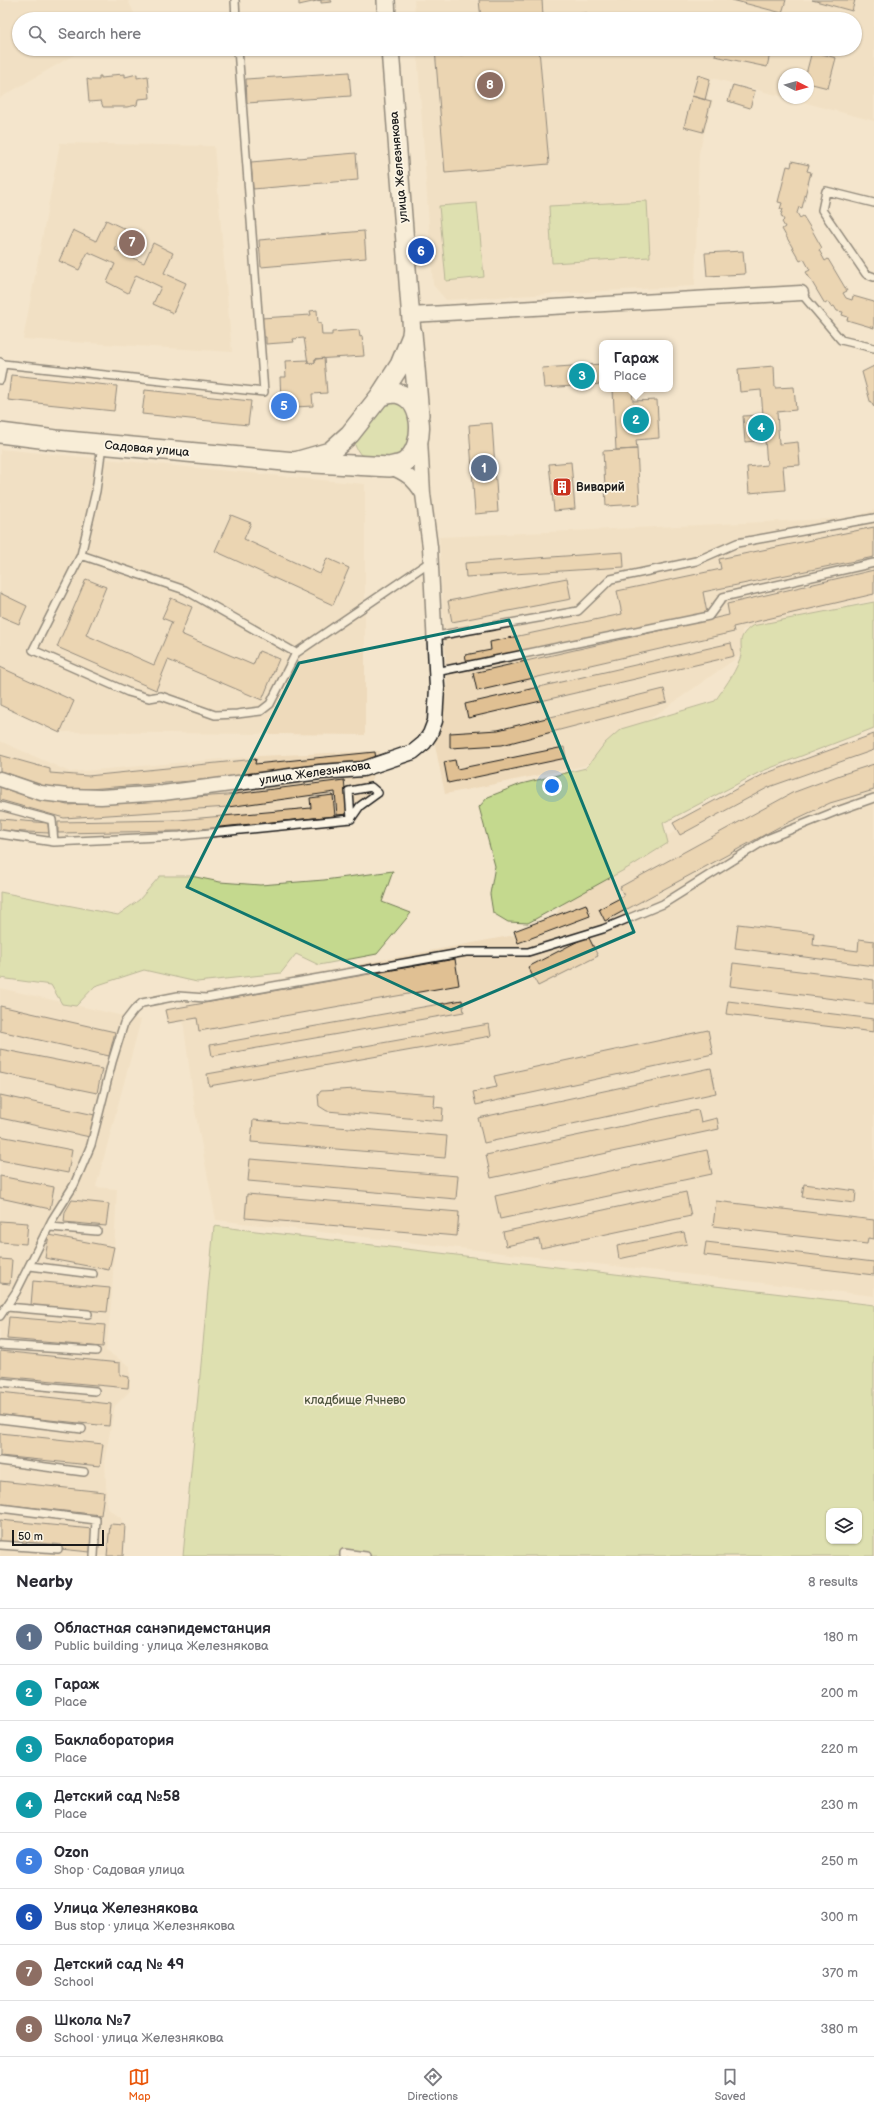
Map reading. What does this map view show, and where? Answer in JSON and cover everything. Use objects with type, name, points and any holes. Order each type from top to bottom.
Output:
[{"type":"main road","name":"улица Железнякова","points":[[380,396],[400,365],[412,324]]},
{"type":"main road","name":"улица Железнякова","points":[[412,324],[419,417]]},
{"type":"main road","points":[[295,462],[330,452],[350,434],[380,396],[393,393],[404,396],[412,404],[419,417],[420,436],[414,452],[405,462],[390,467],[366,466],[356,460],[351,452],[349,444],[350,434]]},
{"type":"main road","name":"Садовая улица","points":[[0,433],[295,462],[366,466]]},
{"type":"street","points":[[386,0],[387,12]]},
{"type":"street","name":"улица Железнякова","points":[[391,56],[412,324]]},
{"type":"street","points":[[412,324],[801,293]]},
{"type":"street","name":"улица Железнякова","points":[[0,779],[42,793],[67,796],[101,797],[162,793],[320,772],[363,769],[413,752],[424,743],[430,734],[435,721],[436,636],[431,561],[423,494],[420,436]]},
{"type":"street","name":"улица Железнякова","points":[[390,467],[405,472],[416,482],[423,494]]},
{"type":"lane","points":[[235,0],[236,12]]},
{"type":"lane","points":[[0,380],[2,363],[264,392],[239,56]]},
{"type":"lane","points":[[874,203],[826,191],[822,210],[866,274],[874,277]]},
{"type":"lane","points":[[801,293],[841,340],[874,348]]},
{"type":"lane","points":[[102,444],[96,491],[81,555],[33,650],[128,692],[149,698],[161,696],[215,715],[262,711],[270,704],[296,653],[431,561]]},
{"type":"lane","points":[[436,636],[578,611],[611,579],[696,561],[737,543],[874,518]]},
{"type":"lane","points":[[81,555],[185,590],[296,653]]},
{"type":"lane","points":[[436,672],[709,616],[723,597],[874,564]]},
{"type":"lane","points":[[0,834],[54,842],[180,836],[351,819],[360,806],[378,793],[371,787],[349,791],[351,819]]},
{"type":"lane","points":[[0,1316],[30,1266],[34,1255],[74,1185],[91,1145],[112,1062],[124,1022],[142,1003],[178,996],[206,998],[466,952],[528,952],[603,928],[663,904],[767,840],[837,811],[874,798]]},
{"type":"lane","points":[[0,806],[52,820],[54,842]]},
{"type":"lane","points":[[50,1227],[97,1231]]},
{"type":"lane","points":[[30,1266],[93,1274]]},
{"type":"lane","points":[[6,1307],[88,1314]]},
{"type":"lane","points":[[0,1345],[96,1350]]},
{"type":"lane","points":[[0,1382],[95,1391]]},
{"type":"lane","points":[[0,1419],[82,1429]]},
{"type":"lane","points":[[0,1461],[84,1472]]},
{"type":"lane","points":[[0,1508],[96,1520],[94,1556]]},
{"type":"lane","points":[[0,1545],[58,1549]]},
{"type":"lane","points":[[344,1556],[344,1553],[366,1556]]},
{"type":"highlighted area","points":[[509,620],[634,932],[451,1010],[187,887],[299,663]]},
{"type":"shaded area","points":[[0,0],[128,0],[134,12],[12,12],[12,56],[72,56],[0,98]]},
{"type":"shaded area","points":[[414,0],[874,0],[874,121],[810,104],[814,104],[814,68],[778,68],[778,95],[712,78],[707,99],[713,101],[699,153],[695,286],[446,300],[433,285],[417,56],[862,56],[862,12],[415,12]]},
{"type":"shaded area","points":[[60,143],[214,146],[232,352],[23,339]]},
{"type":"shaded area","points":[[0,449],[365,484],[365,735],[58,732],[0,705]]},
{"type":"shaded area","points":[[874,510],[874,600],[742,630],[745,652],[584,766],[445,794],[434,740],[447,686],[439,537],[851,518]]},
{"type":"shaded area","points":[[0,741],[70,772],[258,756],[380,751],[368,797],[349,822],[174,839],[0,840]]},
{"type":"shaded area","points":[[874,741],[874,1296],[216,1220],[195,1111],[180,998],[542,930],[583,881],[767,782]]},
{"type":"shaded area","points":[[0,988],[141,1020],[96,1187],[117,1189],[112,1295],[106,1351],[130,1366],[130,1391],[115,1406],[105,1458],[107,1508],[121,1518],[124,1529],[122,1556],[0,1556]]},
{"type":"green space","points":[[647,201],[650,257],[552,263],[549,206]]},
{"type":"green space","points":[[477,203],[484,277],[446,281],[439,206]]},
{"type":"green space","points":[[393,400],[407,408],[413,435],[401,456],[384,460],[372,460],[366,458],[357,450],[355,441],[384,402]]},
{"type":"green space","points":[[874,602],[874,728],[760,772],[663,823],[668,843],[633,865],[528,923],[508,922],[493,913],[490,894],[495,866],[479,807],[488,797],[521,784],[586,768],[605,743],[621,729],[715,701],[737,666],[741,656],[741,639],[746,631],[752,626]]},
{"type":"green space","points":[[393,871],[382,902],[411,913],[377,954],[319,965],[296,954],[281,973],[197,982],[144,970],[95,986],[76,1006],[62,1004],[51,985],[0,978],[0,892],[118,915],[139,900],[160,876],[191,876],[220,882],[260,885],[324,880]]},
{"type":"green space","name":"кладбище Ячнево","points":[[214,1226],[874,1305],[874,1556],[183,1556]]},
{"type":"building","points":[[299,0],[321,0],[299,5]]},
{"type":"building","points":[[321,0],[331,0],[332,2],[321,3]]},
{"type":"building","points":[[479,0],[542,0],[543,12],[480,12]]},
{"type":"building","points":[[732,0],[786,0],[782,12]]},
{"type":"building","points":[[812,0],[855,0],[852,11]]},
{"type":"building","points":[[436,56],[540,56],[549,164],[445,173]]},
{"type":"building","points":[[715,56],[769,56],[767,67]]},
{"type":"building","points":[[811,56],[829,56],[836,58],[828,88],[814,84],[814,68],[808,68]]},
{"type":"building","points":[[349,72],[351,96],[247,103],[246,79]]},
{"type":"building","points":[[125,74],[125,77],[137,74],[137,78],[148,76],[150,98],[138,99],[137,105],[127,107],[103,107],[101,101],[89,102],[87,79],[99,80],[99,76],[101,76],[101,78],[111,77],[111,75]]},
{"type":"building","points":[[698,75],[710,79],[705,100],[692,96]]},
{"type":"building","points":[[733,85],[755,91],[750,108],[728,101]]},
{"type":"building","points":[[692,96],[711,101],[703,132],[684,127]]},
{"type":"building","points":[[356,153],[358,180],[253,189],[251,162]]},
{"type":"building","points":[[792,161],[809,165],[807,171],[811,172],[802,208],[799,207],[797,213],[800,218],[803,216],[813,232],[822,248],[819,250],[825,261],[828,259],[847,291],[843,293],[846,298],[852,300],[853,296],[874,302],[874,328],[847,320],[848,317],[842,315],[843,312],[837,311],[834,306],[831,307],[828,302],[825,304],[806,272],[810,270],[804,259],[800,261],[782,229],[785,227],[782,222],[784,220],[781,215],[783,209],[780,209],[782,203],[778,202],[787,166],[791,167]]},
{"type":"building","points":[[106,220],[125,229],[115,250],[144,263],[153,243],[173,253],[164,273],[186,283],[173,313],[153,304],[161,287],[136,275],[128,293],[107,282],[115,264],[88,252],[79,270],[59,261],[73,230],[96,241]]},
{"type":"building","points":[[364,231],[366,258],[261,267],[259,240]]},
{"type":"building","points":[[743,251],[745,274],[707,276],[705,253]]},
{"type":"building","points":[[317,310],[318,323],[321,323],[322,335],[332,335],[332,332],[359,330],[360,337],[362,336],[364,356],[315,359],[315,363],[308,363],[304,338],[293,339],[294,342],[266,344],[266,337],[263,337],[261,318],[311,315],[310,311]]},
{"type":"building","points":[[324,358],[327,393],[312,394],[313,406],[295,407],[296,413],[277,414],[276,400],[281,400],[280,377],[286,377],[285,361],[308,360],[308,363],[315,363],[315,359]]},
{"type":"building","points":[[599,364],[599,384],[544,388],[542,368]]},
{"type":"building","points":[[774,366],[775,388],[794,387],[796,410],[777,412],[779,444],[798,442],[800,465],[783,466],[785,490],[749,493],[747,467],[767,465],[765,440],[745,442],[743,416],[763,415],[761,390],[740,392],[738,369]]},
{"type":"building","points":[[874,366],[874,407],[870,401],[862,372]]},
{"type":"building","points":[[11,375],[117,386],[114,411],[8,400]]},
{"type":"building","points":[[145,390],[251,401],[248,425],[142,414]]},
{"type":"building","points":[[613,392],[632,392],[633,401],[657,400],[659,438],[636,440],[637,449],[616,450]]},
{"type":"building","points":[[492,423],[498,512],[475,514],[469,425]]},
{"type":"building","points":[[637,449],[640,504],[606,506],[603,451]]},
{"type":"building","name":"Виварий","points":[[571,462],[575,509],[554,511],[549,464]]},
{"type":"building","points":[[231,515],[251,523],[244,539],[320,574],[327,558],[349,568],[333,605],[215,551]]},
{"type":"building","points":[[874,527],[874,557],[703,592],[707,613],[467,663],[465,655],[491,650],[490,642],[622,614],[617,591],[721,569],[719,559]]},
{"type":"building","points":[[623,552],[624,567],[466,577],[465,563]]},
{"type":"building","points":[[874,570],[874,594],[733,627],[734,632],[477,691],[473,673],[729,615],[727,604]]},
{"type":"building","points":[[567,578],[571,599],[452,622],[448,601]]},
{"type":"building","points":[[86,579],[106,587],[86,635],[154,665],[172,622],[162,618],[171,598],[192,607],[181,634],[253,665],[259,651],[279,659],[262,700],[168,660],[156,690],[57,647]]},
{"type":"building","points":[[0,593],[27,606],[19,624],[0,616]]},
{"type":"building","points":[[731,643],[734,656],[468,718],[465,704]]},
{"type":"building","points":[[0,667],[74,701],[60,733],[0,705]]},
{"type":"building","points":[[664,689],[667,702],[502,745],[450,748],[450,733],[498,730]]},
{"type":"building","points":[[874,734],[874,750],[769,787],[680,835],[673,823],[764,774]]},
{"type":"building","points":[[564,747],[566,758],[448,783],[444,762],[455,760],[457,769]]},
{"type":"building","points":[[375,752],[376,761],[192,781],[89,789],[69,790],[47,787],[0,771],[0,755],[50,769],[50,773],[88,776],[256,759],[255,764]]},
{"type":"building","points":[[874,764],[874,790],[830,803],[779,827],[605,921],[599,909],[624,896],[620,887],[792,793]]},
{"type":"building","points":[[344,780],[348,814],[337,815],[335,792],[228,807],[64,818],[0,800],[0,787],[67,805],[227,795]]},
{"type":"building","points":[[333,795],[335,816],[179,831],[58,833],[58,822],[179,820],[311,808],[310,798]]},
{"type":"building","points":[[0,819],[48,823],[49,833],[0,830]]},
{"type":"building","points":[[586,904],[590,916],[518,943],[514,931]]},
{"type":"building","points":[[738,924],[814,933],[813,945],[858,951],[859,939],[874,941],[874,966],[735,948]]},
{"type":"building","points":[[588,936],[598,956],[538,986],[528,967]]},
{"type":"building","points":[[455,959],[459,985],[199,1031],[197,1018],[168,1023],[165,1010]]},
{"type":"building","points":[[733,963],[874,980],[874,1004],[730,986]]},
{"type":"building","points":[[462,1000],[464,1012],[212,1056],[210,1045]]},
{"type":"building","points":[[728,1001],[874,1019],[874,1032],[726,1014]]},
{"type":"building","points":[[0,1006],[115,1032],[109,1056],[0,1031]]},
{"type":"building","points":[[489,1024],[491,1036],[209,1086],[207,1074]]},
{"type":"building","points":[[708,1030],[713,1054],[476,1105],[473,1092],[497,1087],[494,1076]]},
{"type":"building","points":[[0,1049],[102,1069],[97,1093],[0,1073]]},
{"type":"building","points":[[711,1068],[716,1093],[484,1143],[478,1118]]},
{"type":"building","points":[[356,1089],[435,1095],[434,1107],[443,1108],[442,1121],[327,1111],[319,1106],[318,1095],[321,1091]]},
{"type":"building","points":[[0,1095],[95,1115],[90,1137],[0,1118]]},
{"type":"building","points":[[698,1110],[701,1122],[717,1118],[719,1129],[491,1178],[486,1155]]},
{"type":"building","points":[[253,1120],[447,1136],[445,1158],[251,1142]]},
{"type":"building","points":[[0,1136],[72,1150],[68,1173],[0,1160]]},
{"type":"building","points":[[707,1150],[712,1174],[500,1219],[495,1196]]},
{"type":"building","points":[[250,1159],[458,1176],[456,1199],[248,1181]]},
{"type":"building","points":[[0,1176],[54,1187],[50,1209],[0,1198]]},
{"type":"building","points":[[804,1184],[856,1191],[855,1203],[802,1197]]},
{"type":"building","points":[[686,1192],[691,1216],[541,1248],[539,1239],[506,1246],[503,1232]]},
{"type":"building","points":[[247,1194],[459,1212],[457,1236],[245,1218]]},
{"type":"building","points":[[72,1200],[109,1204],[106,1226],[64,1222],[65,1212]]},
{"type":"building","points":[[716,1201],[874,1220],[874,1239],[868,1238],[867,1244],[713,1226]]},
{"type":"building","points":[[0,1221],[28,1223],[26,1244],[0,1242]]},
{"type":"building","points":[[684,1232],[687,1244],[619,1259],[617,1246]]},
{"type":"building","points":[[49,1235],[114,1247],[109,1270],[45,1258]]},
{"type":"building","points":[[706,1242],[874,1262],[874,1275],[704,1255]]},
{"type":"building","points":[[0,1259],[12,1260],[10,1284],[0,1283]]},
{"type":"building","points":[[33,1281],[110,1288],[107,1312],[31,1305]]},
{"type":"building","points":[[9,1317],[105,1325],[103,1347],[7,1339]]},
{"type":"building","points":[[0,1351],[120,1363],[120,1375],[129,1377],[128,1388],[0,1376]]},
{"type":"building","points":[[0,1392],[111,1404],[109,1426],[0,1415]]},
{"type":"building","points":[[0,1433],[103,1444],[100,1466],[0,1456]]},
{"type":"building","points":[[0,1481],[104,1492],[101,1515],[0,1504]]},
{"type":"building","points":[[0,1520],[92,1529],[90,1552],[0,1543]]},
{"type":"building","points":[[110,1524],[125,1525],[123,1556],[107,1556]]},
{"type":"place","name":"Школа №7","points":[[490,85]]},
{"type":"place","name":"Детский сад № 49","points":[[132,243]]},
{"type":"place","name":"Улица Железнякова","points":[[421,251]]},
{"type":"place","name":"Баклаборатория","points":[[582,376]]},
{"type":"place","name":"Ozon","points":[[284,406]]},
{"type":"place","name":"Гараж","points":[[636,420]]},
{"type":"place","name":"Детский сад №58","points":[[761,428]]},
{"type":"place","name":"Областная санэпидемстанция","points":[[484,468]]},
{"type":"place","name":"Виварий","points":[[562,487]]}]
